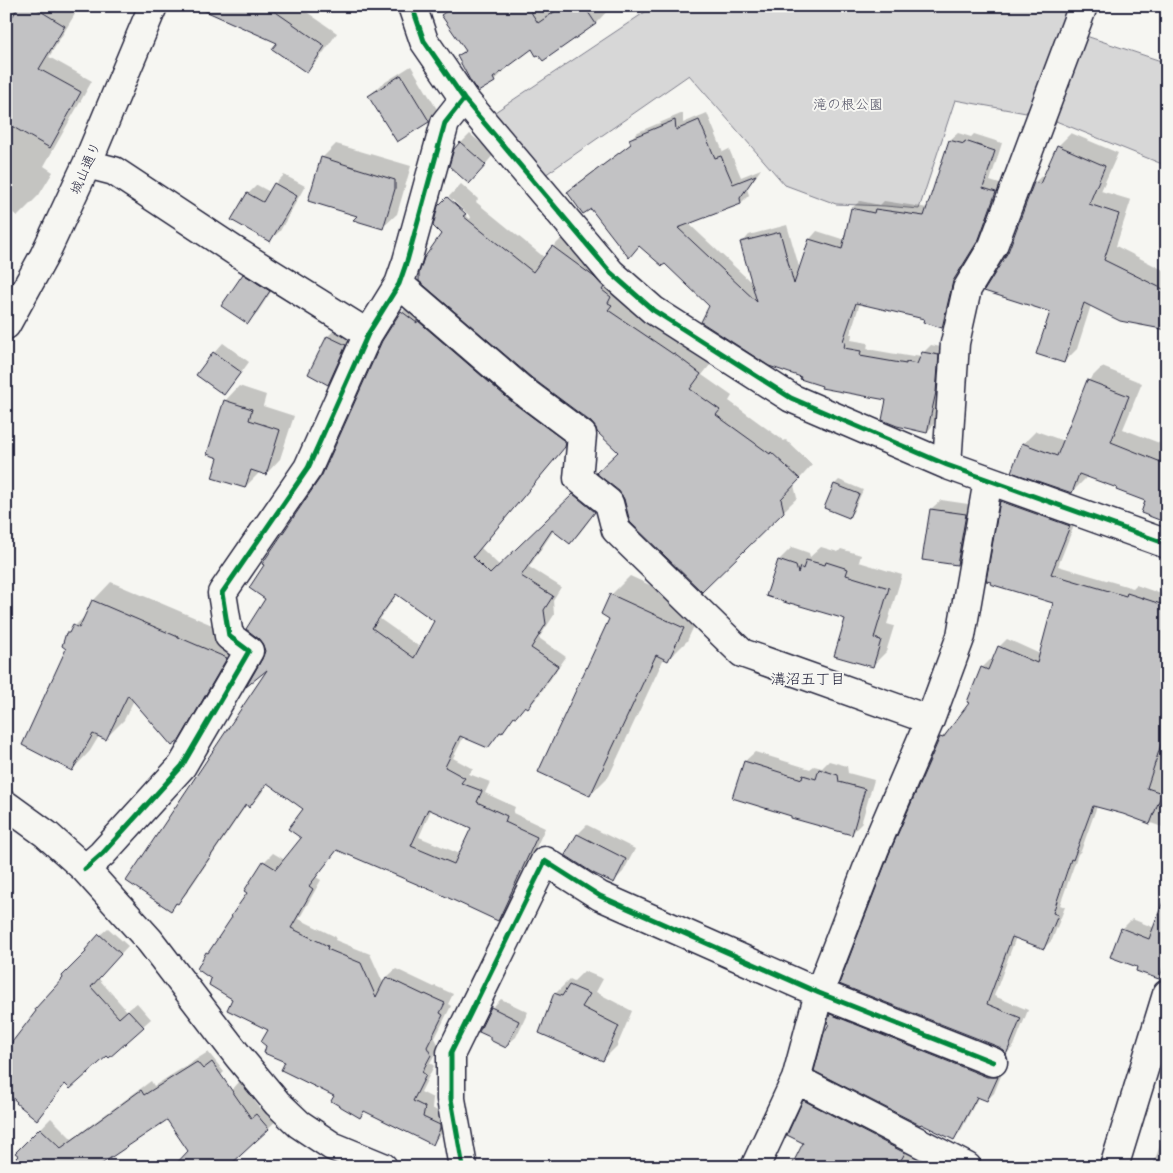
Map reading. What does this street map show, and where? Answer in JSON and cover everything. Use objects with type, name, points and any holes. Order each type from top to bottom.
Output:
[{"type":"street","name":"城山通り","points":[[6,325],[44,256],[87,164],[153,6]]},
{"type":"street","points":[[412,6],[424,41],[464,99],[611,273],[653,310],[791,398],[947,465],[1167,544]]},
{"type":"street","points":[[947,465],[955,343],[967,289],[993,246],[1083,6]]},
{"type":"street","points":[[85,869],[102,854],[182,766],[250,651],[229,636],[222,593],[308,468],[368,334],[399,284],[445,122],[464,99]]},
{"type":"street","points":[[87,164],[114,171],[235,251],[368,334]]},
{"type":"street","points":[[399,284],[522,390],[582,435],[578,478],[609,503],[616,530],[742,653],[930,720]]},
{"type":"street","points":[[755,1167],[796,1079],[819,993],[875,848],[930,720],[961,636],[988,480]]},
{"type":"street","points":[[6,805],[46,834],[85,869],[150,941],[238,1056],[277,1103],[299,1124],[332,1146],[383,1167]]},
{"type":"street","points":[[463,1167],[451,1100],[451,1053],[545,861],[600,896],[819,993],[994,1062]]},
{"type":"street","points":[[1114,1167],[1167,994]]},
{"type":"street","points":[[796,1079],[967,1167]]},
{"type":"green space","name":"滝の根公園","points":[[654,6],[1073,6],[1034,113],[955,100],[919,209],[836,204],[785,185],[689,75],[545,175],[489,116]]},
{"type":"green space","points":[[1077,33],[1167,63],[1167,166],[1046,117]]},
{"type":"building","points":[[19,6],[32,6],[65,26],[39,69],[81,92],[50,148],[6,123],[6,27]]},
{"type":"building","points":[[194,6],[267,6],[325,46],[307,73],[272,49],[277,43]]},
{"type":"building","points":[[454,6],[527,6],[538,23],[563,6],[584,6],[596,24],[543,61],[538,55],[536,56],[532,49],[493,78],[495,82],[478,92],[457,56],[466,51],[441,15]]},
{"type":"building","points":[[401,75],[429,122],[397,142],[368,96]]},
{"type":"building","points":[[675,120],[676,130],[699,120],[715,158],[721,156],[733,184],[756,175],[740,198],[741,204],[678,228],[757,302],[740,242],[780,232],[794,284],[809,239],[842,249],[851,208],[874,213],[875,209],[924,216],[949,140],[964,144],[965,141],[995,151],[983,188],[996,192],[979,239],[953,281],[942,328],[923,322],[924,319],[856,303],[843,341],[845,342],[844,348],[861,351],[860,356],[906,364],[906,362],[917,364],[922,352],[939,355],[936,392],[927,433],[897,426],[882,420],[886,400],[821,388],[822,386],[800,379],[801,377],[769,366],[701,322],[709,306],[665,264],[662,266],[639,246],[629,258],[591,209],[583,214],[567,192],[631,144],[629,139]]},
{"type":"building","points":[[460,142],[486,165],[469,184],[449,166],[454,149]]},
{"type":"building","points":[[1057,145],[1105,166],[1089,204],[1119,214],[1104,260],[1167,291],[1167,330],[1120,321],[1084,303],[1064,363],[1036,354],[1050,312],[984,291],[1008,252],[1034,182],[1040,184]]},
{"type":"building","points":[[321,157],[395,180],[395,189],[383,229],[353,220],[357,216],[308,201]]},
{"type":"building","points":[[274,183],[297,196],[270,242],[231,220],[247,193],[263,202]]},
{"type":"building","points":[[447,197],[466,214],[463,216],[533,272],[552,246],[593,276],[604,287],[602,290],[611,297],[608,303],[612,305],[608,310],[701,374],[690,389],[720,410],[716,415],[770,454],[771,452],[800,479],[781,499],[784,512],[702,592],[630,522],[624,499],[619,491],[596,473],[618,452],[597,432],[591,422],[532,378],[419,281],[419,273],[424,258],[441,234],[433,226],[438,206]]},
{"type":"building","points":[[243,274],[270,291],[248,324],[221,306]]},
{"type":"building","points":[[401,311],[417,323],[417,320],[512,402],[566,442],[565,447],[473,557],[490,574],[573,494],[595,512],[570,544],[552,530],[521,576],[553,596],[544,610],[546,624],[531,648],[558,666],[528,708],[525,706],[516,717],[514,716],[488,748],[460,736],[445,767],[465,778],[461,783],[482,791],[477,802],[507,816],[505,822],[537,837],[498,921],[337,850],[309,886],[313,889],[291,928],[328,946],[327,949],[361,963],[376,997],[386,977],[445,1003],[440,1013],[443,1015],[427,1047],[431,1055],[422,1072],[426,1075],[413,1101],[425,1107],[423,1117],[440,1125],[433,1145],[364,1111],[360,1118],[331,1101],[334,1096],[281,1070],[285,1062],[264,1053],[266,1046],[261,1042],[268,1030],[227,1010],[232,999],[209,985],[211,979],[197,969],[206,952],[208,953],[247,893],[244,891],[263,861],[276,869],[301,838],[288,829],[303,809],[267,783],[249,808],[246,804],[178,904],[176,903],[171,911],[126,881],[267,670],[246,687],[265,651],[259,639],[246,629],[265,599],[249,588],[264,565],[262,564],[322,475],[382,341]],"holes":[[[396,594],[434,621],[414,658],[372,628]],[[428,809],[471,828],[454,864],[411,846]]]},
{"type":"building","points":[[327,336],[346,345],[328,385],[308,374]]},
{"type":"building","points":[[213,352],[241,372],[224,395],[196,375]]},
{"type":"building","points":[[1087,380],[1129,396],[1111,442],[1161,462],[1165,451],[1167,451],[1167,510],[1162,521],[1141,513],[1145,501],[1079,474],[1072,493],[1011,472],[1022,443],[1057,456]]},
{"type":"building","points":[[224,400],[252,409],[249,420],[280,430],[266,475],[251,470],[245,488],[212,478],[218,458],[207,454]]},
{"type":"building","points":[[834,484],[859,494],[849,518],[824,508]]},
{"type":"building","points":[[1000,501],[1070,526],[1051,574],[1126,596],[1127,593],[1167,606],[1167,726],[1147,788],[1162,793],[1150,824],[1093,806],[1073,860],[1071,859],[1053,913],[1058,915],[1044,949],[1012,937],[987,1004],[1021,1018],[1006,1055],[999,1047],[839,984],[889,854],[940,737],[943,738],[969,703],[967,702],[981,667],[988,670],[998,646],[1037,663],[1053,603],[990,584],[991,582],[986,581]]},
{"type":"building","points":[[930,509],[966,514],[957,565],[922,560]]},
{"type":"building","points":[[778,560],[796,566],[798,573],[800,567],[803,569],[806,560],[825,565],[826,562],[848,569],[846,575],[889,588],[874,638],[881,640],[873,667],[834,656],[845,619],[766,596]]},
{"type":"building","points":[[610,594],[684,628],[668,661],[656,655],[590,796],[538,772],[609,619],[601,614]]},
{"type":"building","points":[[92,600],[227,658],[179,741],[172,746],[128,695],[106,740],[93,734],[72,771],[22,745],[66,649],[62,646],[66,633],[69,633],[73,625],[79,628]]},
{"type":"building","points":[[744,761],[802,779],[803,775],[816,779],[819,769],[838,775],[839,782],[865,789],[852,835],[791,818],[791,816],[732,798]]},
{"type":"building","points":[[577,834],[626,859],[614,883],[593,873],[565,855]]},
{"type":"building","points":[[1165,896],[1167,896],[1167,958],[1159,979],[1136,971],[1137,967],[1110,957],[1121,928],[1149,939]]},
{"type":"building","points":[[99,934],[121,954],[91,987],[119,1018],[128,1010],[144,1027],[109,1058],[107,1056],[70,1089],[65,1084],[37,1120],[6,1092],[6,1050],[36,1011],[35,1009],[63,978],[62,976],[86,952],[85,950]]},
{"type":"building","points":[[569,985],[590,994],[582,1007],[619,1026],[603,1061],[539,1033],[554,993],[562,996]]},
{"type":"building","points":[[491,1007],[519,1021],[506,1048],[479,1032]]},
{"type":"building","points":[[830,1014],[987,1077],[998,1077],[987,1101],[977,1097],[954,1140],[920,1125],[814,1071],[824,1033],[829,1024],[827,1023]]},
{"type":"building","points":[[197,1062],[203,1069],[212,1062],[251,1118],[256,1114],[269,1129],[228,1167],[173,1167],[188,1151],[167,1120],[97,1167],[8,1167],[19,1156],[15,1153],[40,1128],[61,1148],[141,1090],[144,1095]]},
{"type":"building","points":[[803,1100],[905,1153],[897,1167],[791,1167],[803,1143],[787,1135]]},
{"type":"cycle path","points":[[412,6],[424,41],[464,99],[611,273],[653,310],[791,398],[947,465],[1167,544]]},
{"type":"cycle path","points":[[85,869],[102,854],[182,766],[249,651],[229,636],[222,593],[308,468],[368,334],[399,284],[445,123],[464,99]]},
{"type":"cycle path","points":[[463,1167],[451,1099],[451,1053],[545,861],[600,896],[819,993],[993,1062]]},
{"type":"district","name":"溝沼五丁目","points":[[808,679]]}]
